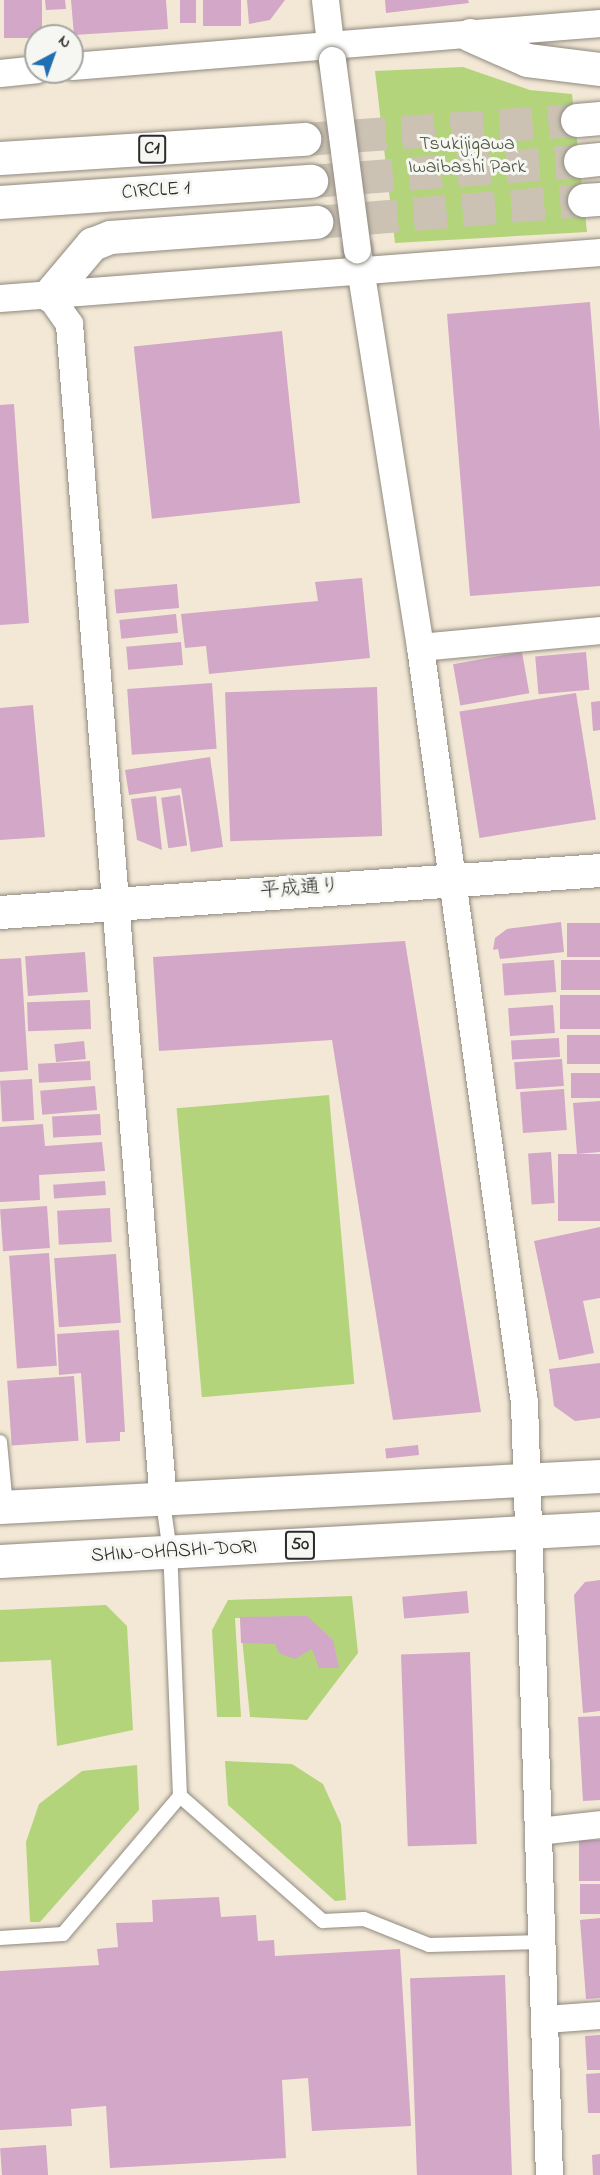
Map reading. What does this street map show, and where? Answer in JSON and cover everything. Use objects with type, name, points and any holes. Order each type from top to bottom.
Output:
[{"type":"main road","points":[[470,35],[527,60],[600,69]]},
{"type":"main road","name":"C1","points":[[0,158],[304,139]]},
{"type":"main road","name":"CIRCLE 1","points":[[0,202],[311,181]]},
{"type":"main road","points":[[49,295],[85,250],[110,237],[316,222]]},
{"type":"main road","name":"平成通り","points":[[0,912],[600,870]]},
{"type":"main road","points":[[3,1507],[163,1502],[600,1476]]},
{"type":"main road","name":"SHIN-OHASHI-DORI","points":[[0,1561],[527,1534],[600,1528]]},
{"type":"street","points":[[325,0],[359,260],[420,647],[448,879],[524,1402],[524,1481],[549,2175]]},
{"type":"street","points":[[84,65],[331,52],[470,35],[600,23]]},
{"type":"street","points":[[0,72],[24,70]]},
{"type":"street","points":[[0,298],[49,295],[359,260],[600,252]]},
{"type":"street","points":[[49,295],[69,324],[112,903],[163,1502]]},
{"type":"street","points":[[420,647],[600,630]]},
{"type":"street","points":[[538,1831],[600,1824]]},
{"type":"street","points":[[545,2019],[600,2015]]},
{"type":"lane","points":[[0,1442],[3,1507]]},
{"type":"lane","points":[[0,1938],[63,1934],[180,1796],[170,1552],[163,1502]]},
{"type":"lane","points":[[180,1796],[323,1921],[364,1919],[429,1945],[542,1942]]},
{"type":"green space","name":"Tsukijigawa Iwaibashi Park","points":[[463,67],[530,90],[572,94],[587,232],[395,243],[375,71]]},
{"type":"green space","points":[[329,1095],[354,1384],[202,1397],[177,1108]]},
{"type":"green space","points":[[352,1596],[358,1653],[307,1720],[250,1717],[240,1618],[235,1618],[241,1717],[217,1717],[212,1630],[228,1600]]},
{"type":"green space","points":[[106,1605],[127,1626],[133,1730],[57,1746],[51,1660],[0,1662],[0,1610]]},
{"type":"green space","points":[[225,1761],[292,1764],[323,1784],[341,1824],[346,1900],[335,1901],[228,1805]]},
{"type":"green space","points":[[137,1765],[139,1810],[40,1922],[30,1922],[26,1842],[39,1804],[82,1771]]},
{"type":"building","points":[[4,0],[42,0],[42,24],[24,24],[24,38],[4,38]]},
{"type":"building","points":[[45,0],[65,0],[66,9],[46,10]]},
{"type":"building","points":[[71,0],[166,0],[168,29],[84,34],[84,24],[73,24]]},
{"type":"building","points":[[180,0],[196,0],[196,23],[180,23]]},
{"type":"building","points":[[203,0],[241,0],[241,26],[203,26]]},
{"type":"building","points":[[247,0],[285,0],[270,20],[249,24]]},
{"type":"building","points":[[385,0],[468,0],[469,3],[386,13]]},
{"type":"building","points":[[590,302],[600,431],[600,586],[470,596],[447,314]]},
{"type":"building","points":[[282,331],[300,503],[152,519],[134,347]]},
{"type":"building","points":[[14,404],[29,623],[0,625],[0,405]]},
{"type":"building","points":[[362,578],[370,658],[209,674],[206,646],[185,648],[181,614],[318,601],[315,582]]},
{"type":"building","points":[[177,584],[179,608],[116,613],[114,589]]},
{"type":"building","points":[[176,614],[178,633],[121,639],[119,620]]},
{"type":"building","points":[[181,642],[183,665],[128,670],[126,647]]},
{"type":"building","points":[[522,652],[529,693],[460,706],[453,664]]},
{"type":"building","points":[[586,652],[589,690],[539,694],[535,656]]},
{"type":"building","points":[[212,683],[217,749],[132,755],[127,689]]},
{"type":"building","points":[[377,687],[382,836],[230,841],[225,692]]},
{"type":"building","points":[[576,693],[596,819],[479,838],[459,711]]},
{"type":"building","points":[[600,701],[600,730],[593,731],[591,702]]},
{"type":"building","points":[[33,705],[45,837],[0,840],[0,708]]},
{"type":"building","points":[[210,757],[223,847],[191,852],[181,788],[129,795],[125,770]]},
{"type":"building","points":[[180,795],[187,846],[168,848],[161,798]]},
{"type":"building","points":[[156,796],[162,850],[137,840],[131,799]]},
{"type":"building","points":[[561,922],[564,952],[500,959],[498,949],[493,950],[495,938],[507,929]]},
{"type":"building","points":[[567,923],[600,923],[600,957],[567,957]]},
{"type":"building","points":[[405,941],[481,1412],[393,1420],[332,1040],[159,1051],[153,957]]},
{"type":"building","points":[[85,952],[88,992],[28,996],[25,956]]},
{"type":"building","points":[[21,958],[28,1070],[0,1072],[0,959]]},
{"type":"building","points":[[554,960],[556,992],[504,996],[502,964]]},
{"type":"building","points":[[561,960],[600,960],[600,990],[561,990]]},
{"type":"building","points":[[560,995],[600,995],[600,1029],[560,1029]]},
{"type":"building","points":[[90,1000],[91,1029],[28,1031],[27,1002]]},
{"type":"building","points":[[553,1005],[555,1033],[510,1036],[508,1008]]},
{"type":"building","points":[[567,1035],[600,1035],[600,1064],[567,1064]]},
{"type":"building","points":[[559,1038],[560,1057],[512,1059],[511,1041]]},
{"type":"building","points":[[84,1041],[86,1059],[56,1062],[54,1044]]},
{"type":"building","points":[[562,1059],[564,1086],[516,1089],[514,1062]]},
{"type":"building","points":[[90,1061],[91,1080],[39,1083],[38,1064]]},
{"type":"building","points":[[571,1073],[600,1073],[600,1098],[571,1098]]},
{"type":"building","points":[[32,1079],[34,1120],[2,1122],[0,1081]]},
{"type":"building","points":[[95,1086],[97,1110],[42,1115],[40,1091]]},
{"type":"building","points":[[564,1089],[567,1130],[523,1133],[520,1092]]},
{"type":"building","points":[[600,1101],[600,1152],[577,1154],[573,1103]]},
{"type":"building","points":[[100,1114],[101,1135],[53,1137],[52,1117]]},
{"type":"building","points":[[43,1124],[45,1146],[102,1142],[105,1171],[39,1175],[40,1200],[0,1202],[0,1127]]},
{"type":"building","points":[[551,1152],[555,1203],[532,1204],[528,1154]]},
{"type":"building","points":[[558,1154],[600,1154],[600,1221],[558,1221]]},
{"type":"building","points":[[105,1181],[106,1195],[54,1199],[53,1185]]},
{"type":"building","points":[[47,1206],[50,1248],[3,1251],[0,1209]]},
{"type":"building","points":[[110,1208],[112,1242],[59,1245],[57,1211]]},
{"type":"building","points":[[600,1227],[600,1298],[583,1301],[594,1353],[559,1360],[534,1241]]},
{"type":"building","points":[[49,1253],[57,1366],[17,1369],[9,1256]]},
{"type":"building","points":[[116,1254],[121,1323],[59,1327],[54,1258]]},
{"type":"building","points":[[119,1330],[125,1432],[120,1432],[120,1441],[86,1443],[81,1373],[59,1375],[57,1334]]},
{"type":"building","points":[[600,1363],[600,1418],[575,1421],[554,1406],[549,1369]]},
{"type":"building","points":[[74,1376],[79,1441],[12,1446],[7,1381]]},
{"type":"building","points":[[418,1445],[419,1455],[386,1458],[385,1448]]},
{"type":"building","points":[[600,1580],[600,1711],[583,1713],[574,1595],[585,1582]]},
{"type":"building","points":[[467,1591],[469,1613],[404,1619],[402,1597]]},
{"type":"building","points":[[307,1616],[333,1640],[339,1668],[319,1668],[312,1649],[295,1659],[279,1653],[275,1644],[241,1643],[240,1617]]},
{"type":"building","points":[[470,1652],[477,1844],[408,1846],[401,1654]]},
{"type":"building","points":[[600,1716],[600,1800],[583,1801],[578,1717]]},
{"type":"building","points":[[579,1840],[600,1840],[600,1881],[579,1881]]},
{"type":"building","points":[[580,1884],[600,1884],[600,1914],[580,1914]]},
{"type":"building","points":[[219,1897],[221,1917],[256,1915],[258,1941],[274,1940],[275,1956],[400,1949],[411,2126],[312,2131],[308,2078],[282,2080],[286,2158],[110,2168],[106,2106],[71,2109],[72,2126],[0,2130],[0,1971],[99,1965],[97,1949],[118,1947],[116,1923],[153,1922],[152,1900]]},
{"type":"building","points":[[600,1918],[600,1998],[586,1999],[580,1920]]},
{"type":"building","points":[[505,1975],[512,2175],[417,2175],[410,1978]]},
{"type":"building","points":[[600,2035],[600,2070],[587,2070],[585,2036]]},
{"type":"building","points":[[600,2073],[600,2113],[588,2113],[586,2074]]},
{"type":"building","points":[[46,2145],[48,2175],[2,2175],[0,2148]]},
{"type":"building","points":[[600,2154],[600,2175],[593,2175],[592,2155]]},
{"type":"tunnel","points":[[304,139],[577,120]]},
{"type":"tunnel","points":[[311,181],[580,161]]},
{"type":"tunnel","points":[[316,222],[584,200]]}]
